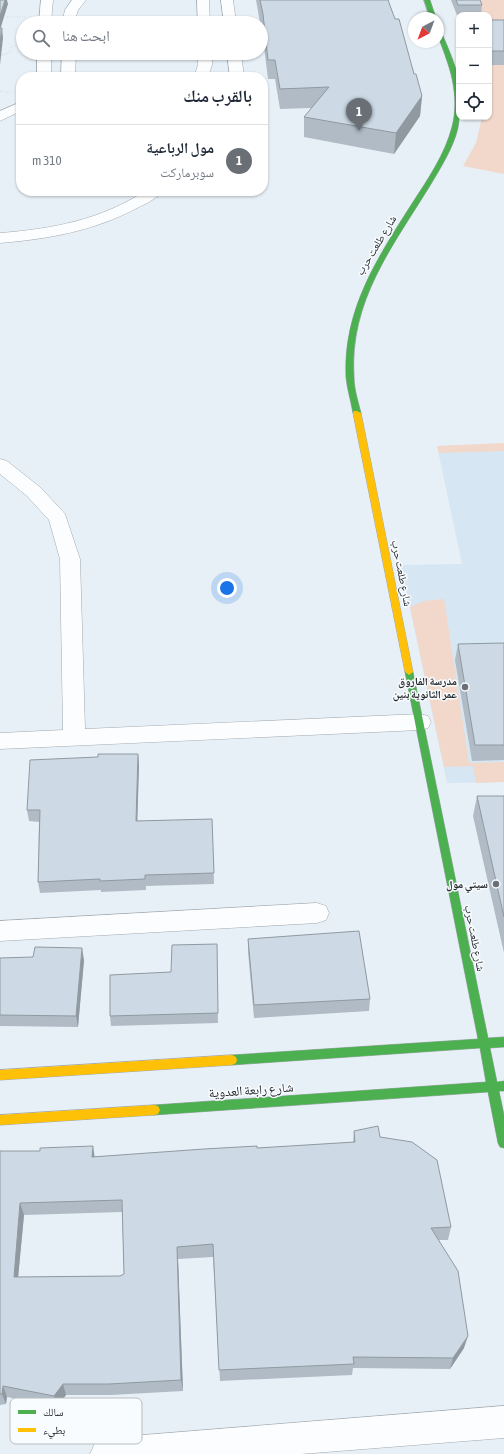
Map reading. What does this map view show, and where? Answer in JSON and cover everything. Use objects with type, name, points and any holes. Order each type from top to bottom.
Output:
[{"type":"street","points":[[46,16],[47,0]]},
{"type":"street","points":[[69,16],[75,3],[80,0]]},
{"type":"street","points":[[203,0],[204,16]]},
{"type":"street","points":[[227,0],[229,16]]},
{"type":"street","points":[[427,0],[431,12]]},
{"type":"street","name":"شارع طلعت حرب","points":[[444,47],[455,75],[457,89],[458,102],[454,131],[443,160],[368,281],[355,314],[350,356],[354,400],[504,1143]]},
{"type":"street","points":[[44,60],[44,72]]},
{"type":"street","points":[[68,72],[69,60]]},
{"type":"street","points":[[203,72],[205,60]]},
{"type":"street","points":[[235,60],[236,72]]},
{"type":"street","points":[[0,117],[16,109]]},
{"type":"street","points":[[0,238],[43,233],[86,224],[130,206],[147,196]]},
{"type":"street","points":[[0,465],[34,492],[58,518],[70,559],[74,737]]},
{"type":"street","points":[[0,741],[420,722]]},
{"type":"street","points":[[0,931],[316,913]]},
{"type":"street","points":[[0,1074],[504,1042]]},
{"type":"street","name":"شارع رابعة العدوية","points":[[0,1120],[504,1086]]},
{"type":"street","points":[[106,1454],[156,1452],[504,1422]]},
{"type":"path","points":[[0,56],[9,53],[12,46],[16,46]]},
{"type":"shaded area","points":[[451,0],[504,0],[504,174],[463,166],[476,143],[481,120],[492,120],[492,12],[456,13]]},
{"type":"shaded area","points":[[504,443],[504,451],[439,453],[437,446]]},
{"type":"shaded area","name":"مدرسة الفاروق عمر الثانوية بنين","points":[[504,444],[504,782],[447,783],[401,565],[462,564],[437,446]]},
{"type":"shaded area","points":[[444,599],[469,763],[504,762],[504,782],[476,783],[473,766],[444,767],[410,607],[424,601]]},
{"type":"building","points":[[0,0],[5,0],[0,16]]},
{"type":"building","points":[[260,0],[388,0],[395,19],[399,19],[414,74],[416,74],[422,96],[396,133],[304,117],[329,87],[280,89],[275,60],[268,60],[268,16],[263,16]]},
{"type":"building","points":[[456,0],[480,0],[482,5],[458,5]]},
{"type":"building","points":[[492,20],[504,20],[504,51],[492,51]]},
{"type":"building","points":[[0,28],[2,28],[0,44]]},
{"type":"building","points":[[504,643],[504,745],[475,745],[458,644]]},
{"type":"building","points":[[98,754],[138,754],[136,821],[212,819],[214,873],[145,875],[145,879],[100,881],[100,879],[38,882],[40,810],[27,810],[30,760],[98,757]]},
{"type":"building","points":[[477,796],[504,796],[504,917]]},
{"type":"building","points":[[359,931],[370,999],[254,1005],[248,939]]},
{"type":"building","points":[[217,944],[218,1013],[110,1016],[110,975],[171,972],[172,945]]},
{"type":"building","points":[[35,947],[82,948],[76,1016],[0,1015],[0,958],[33,957]]},
{"type":"building","points":[[378,1126],[380,1137],[412,1142],[437,1160],[451,1227],[431,1228],[458,1271],[468,1336],[453,1358],[353,1357],[354,1364],[219,1370],[213,1244],[177,1247],[181,1380],[109,1384],[63,1384],[54,1396],[3,1386],[2,1394],[0,1394],[0,1151],[40,1151],[40,1148],[93,1146],[92,1157],[257,1146],[257,1148],[355,1142],[354,1131]],"holes":[[[122,1200],[124,1274],[120,1276],[14,1277],[20,1203]]]},
{"type":"traffic: fast","points":[[427,0],[431,12]]},
{"type":"traffic: fast","points":[[357,413],[350,378],[350,352],[354,326],[361,302],[371,278],[396,233],[442,159],[455,126],[458,93],[452,66],[444,46]]},
{"type":"traffic: fast","points":[[409,672],[504,1143]]},
{"type":"traffic: fast","points":[[232,1060],[504,1042]]},
{"type":"traffic: fast","points":[[154,1110],[504,1086]]},
{"type":"traffic: slow","points":[[357,413],[409,672]]},
{"type":"traffic: slow","points":[[0,1075],[232,1060]]},
{"type":"traffic: slow","points":[[0,1120],[154,1110]]},
{"type":"place","name":"مول الرباعية","points":[[359,131]]},
{"type":"place","name":"مدرسة الفاروق عمر الثانوية بنين","points":[[465,687]]},
{"type":"place","name":"سيتي مول","points":[[496,884]]}]
